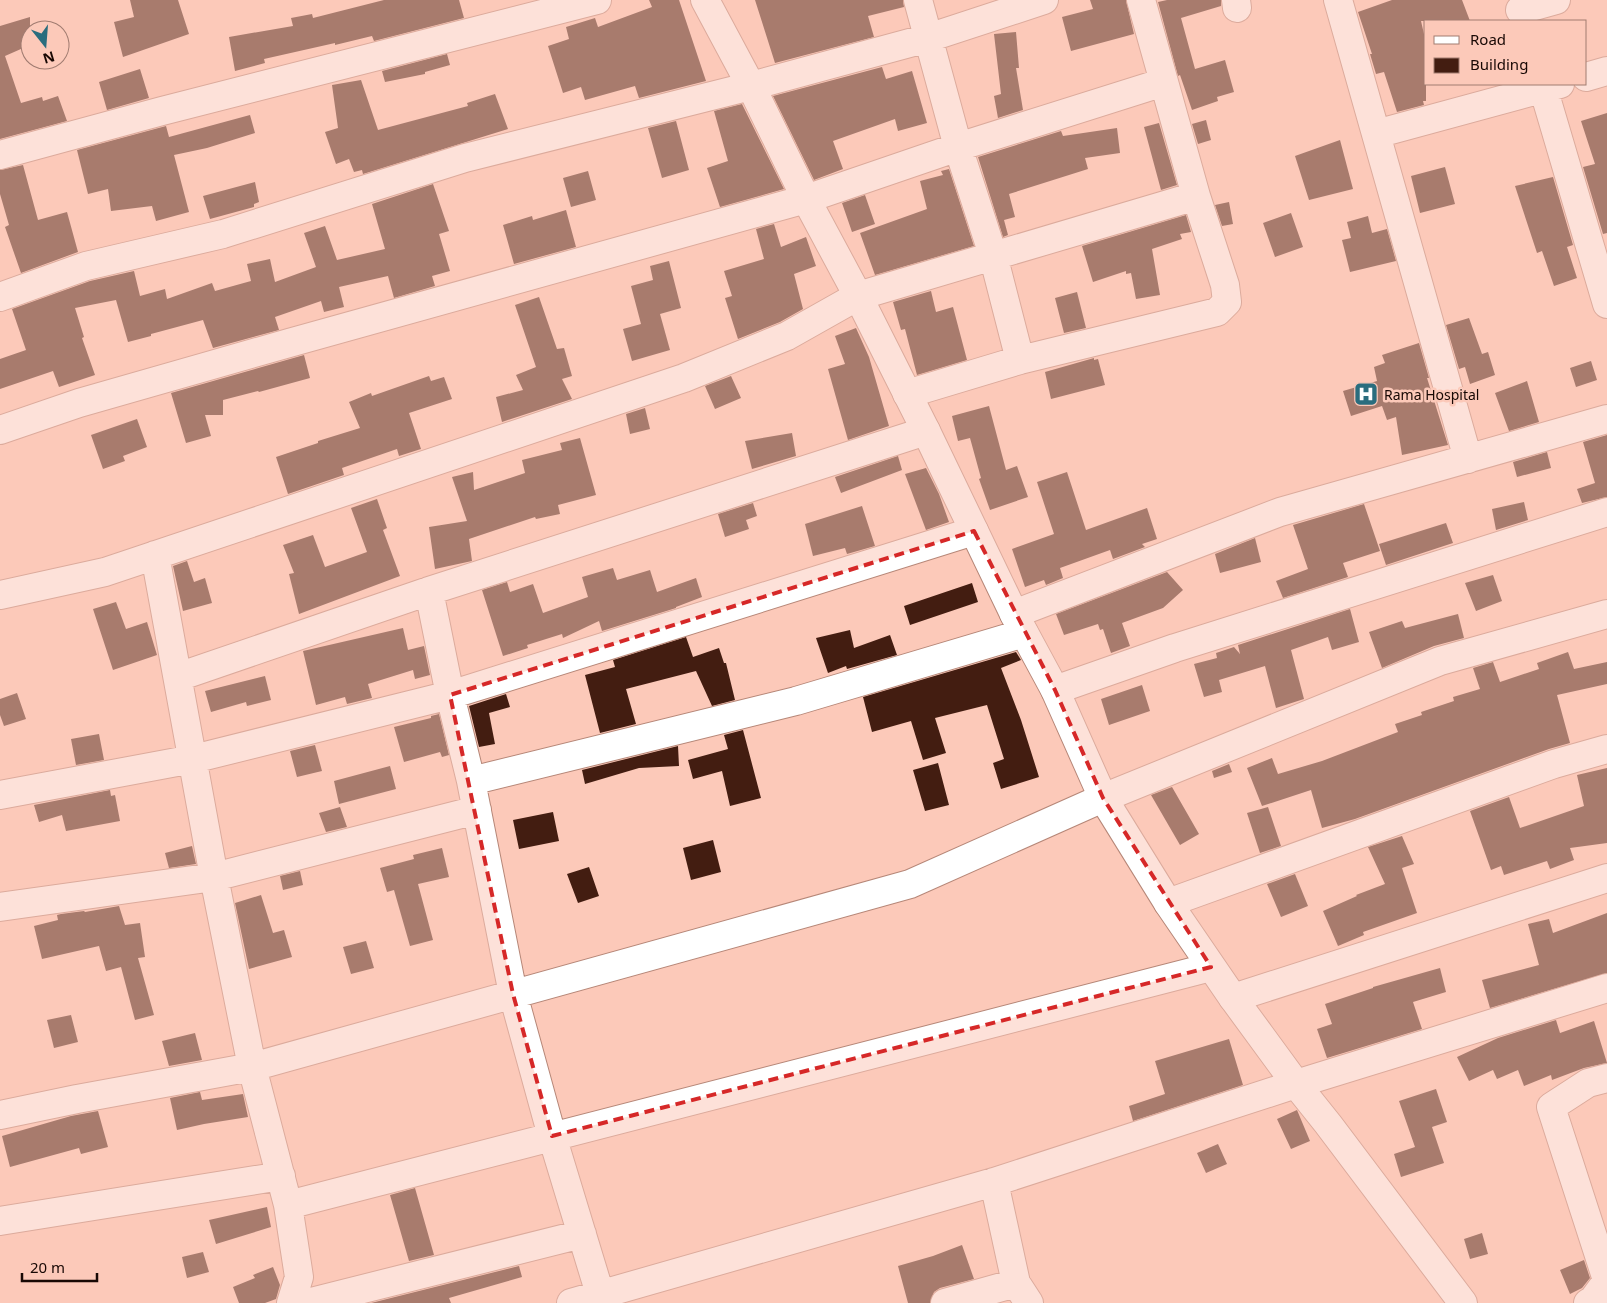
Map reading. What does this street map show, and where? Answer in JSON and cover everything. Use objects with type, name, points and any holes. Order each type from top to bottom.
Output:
[{"type":"street","points":[[0,155],[162,111],[597,0]]},
{"type":"street","points":[[705,0],[751,86],[806,199],[858,296],[926,431],[1019,624],[1055,690],[1103,798],[1168,903],[1233,998],[1463,1303]]},
{"type":"street","points":[[918,0],[958,147],[993,255],[1020,360]]},
{"type":"street","points":[[0,297],[86,266],[223,234],[465,158],[751,86],[928,38],[1044,0]]},
{"type":"street","points":[[907,394],[1020,360],[1217,312],[1227,302],[1225,285],[1196,196],[1141,0]]},
{"type":"street","points":[[1338,0],[1468,459]]},
{"type":"street","points":[[1520,10],[1556,0]]},
{"type":"street","points":[[1587,77],[1607,71]]},
{"type":"street","points":[[0,430],[79,403],[298,340],[806,199],[958,147],[1164,82]]},
{"type":"street","points":[[1376,134],[1549,85],[1598,237],[1607,304]]},
{"type":"street","points":[[0,595],[105,572],[684,378],[787,336],[858,296],[1196,196]]},
{"type":"street","points":[[471,781],[796,701],[1019,624],[1280,512],[1607,419]]},
{"type":"street","points":[[178,678],[429,591],[926,431]]},
{"type":"street","points":[[1055,690],[1194,642],[1607,512]]},
{"type":"street","points":[[0,795],[193,759],[450,694],[974,531]]},
{"type":"street","points":[[155,555],[214,877],[252,1067],[288,1205],[299,1277],[290,1303]]},
{"type":"street","points":[[429,591],[450,694],[471,781],[514,994],[552,1136],[601,1299]]},
{"type":"street","points":[[0,1115],[86,1097],[252,1067],[910,884],[1103,798],[1440,661],[1607,614]]},
{"type":"street","points":[[1168,903],[1554,764],[1607,749]]},
{"type":"street","points":[[0,907],[214,877],[477,810]]},
{"type":"street","points":[[1233,998],[1607,878]]},
{"type":"street","points":[[288,1205],[1211,967]]},
{"type":"street","points":[[571,1303],[601,1299],[994,1182],[1296,1084],[1607,988]]},
{"type":"street","points":[[1588,1303],[1593,1300],[1607,1281],[1551,1107],[1588,1083],[1607,1078]]},
{"type":"street","points":[[0,1221],[281,1176]]},
{"type":"street","points":[[945,1303],[1023,1293],[994,1182]]},
{"type":"street","points":[[307,1303],[582,1234]]},
{"type":"highlighted area","points":[[974,531],[1055,690],[1103,798],[1211,967],[552,1136],[513,994],[450,695]]},
{"type":"building","points":[[130,0],[178,0],[189,34],[123,57],[114,22],[134,17]]},
{"type":"building","points":[[384,0],[459,0],[464,18],[374,41],[372,36],[264,59],[265,63],[235,71],[229,37],[293,26],[291,18],[312,14],[313,18]]},
{"type":"building","points":[[649,0],[679,0],[706,81],[639,98],[635,86],[585,100],[581,87],[563,93],[548,46],[569,39],[566,27],[595,18],[598,27],[652,7]]},
{"type":"building","points":[[755,0],[903,0],[904,7],[868,16],[874,37],[775,63]]},
{"type":"building","points":[[1090,0],[1126,0],[1134,34],[1071,51],[1062,17],[1093,9]]},
{"type":"building","points":[[1167,0],[1221,0],[1221,6],[1181,18],[1195,69],[1225,60],[1234,92],[1217,97],[1218,101],[1192,110],[1180,75],[1178,76],[1158,2]]},
{"type":"building","points":[[1392,0],[1462,0],[1470,20],[1421,21],[1424,34],[1424,85],[1426,85],[1426,101],[1423,101],[1424,105],[1397,112],[1384,72],[1376,74],[1370,54],[1372,54],[1358,12]]},
{"type":"building","points":[[20,20],[20,49],[5,56],[21,103],[42,97],[43,101],[58,96],[67,121],[0,139],[0,26]]},
{"type":"building","points":[[1016,32],[1019,68],[1016,68],[1023,110],[998,118],[994,96],[1001,94],[994,34]]},
{"type":"building","points":[[447,54],[450,65],[425,72],[425,74],[385,82],[382,71]]},
{"type":"building","points":[[882,67],[886,79],[912,71],[927,123],[898,131],[895,119],[833,141],[843,169],[814,180],[773,96]]},
{"type":"building","points":[[140,69],[149,98],[107,110],[99,82]]},
{"type":"building","points":[[361,80],[378,130],[468,106],[467,103],[495,94],[508,129],[363,174],[362,170],[354,172],[349,159],[336,164],[325,132],[338,128],[332,85]]},
{"type":"building","points":[[742,104],[784,189],[720,207],[707,168],[728,161],[714,111]]},
{"type":"building","points":[[1607,113],[1607,233],[1603,234],[1583,167],[1595,164],[1581,121]]},
{"type":"building","points":[[250,115],[255,133],[207,148],[174,155],[189,212],[156,221],[152,206],[111,211],[108,189],[88,194],[77,150],[166,126],[169,137]]},
{"type":"building","points":[[1206,120],[1211,140],[1198,144],[1192,124]]},
{"type":"building","points":[[676,121],[689,170],[662,178],[648,128]]},
{"type":"building","points":[[1159,123],[1177,185],[1161,190],[1144,127]]},
{"type":"building","points":[[1117,128],[1120,153],[1085,158],[1088,169],[1009,194],[1015,217],[1004,220],[1008,235],[1003,237],[978,157],[1061,131],[1063,136]]},
{"type":"building","points":[[1340,140],[1353,189],[1309,200],[1295,156]]},
{"type":"building","points":[[23,165],[38,220],[67,212],[78,252],[21,273],[5,227],[9,225],[0,194],[0,170]]},
{"type":"building","points":[[1445,167],[1455,204],[1420,213],[1411,176]]},
{"type":"building","points":[[949,169],[974,246],[875,275],[860,233],[927,209],[920,181],[943,175],[941,171]]},
{"type":"building","points":[[588,171],[596,200],[571,207],[563,178]]},
{"type":"building","points":[[1553,177],[1573,245],[1567,247],[1577,278],[1554,286],[1542,251],[1537,253],[1515,186]]},
{"type":"building","points":[[255,182],[259,202],[254,204],[254,207],[210,219],[203,196]]},
{"type":"building","points":[[433,184],[449,231],[439,234],[450,271],[432,276],[435,286],[394,298],[388,276],[339,287],[344,307],[324,312],[321,301],[275,317],[279,330],[213,348],[203,320],[128,342],[116,300],[75,308],[84,337],[82,338],[95,375],[59,387],[53,371],[0,389],[0,359],[26,350],[12,309],[90,281],[134,271],[140,296],[165,289],[167,299],[212,283],[215,291],[251,281],[247,264],[270,259],[275,282],[316,267],[304,233],[325,226],[337,260],[385,249],[372,204]]},
{"type":"building","points":[[865,195],[875,224],[852,232],[842,203]]},
{"type":"building","points":[[1229,202],[1233,224],[1222,226],[1215,205]]},
{"type":"building","points":[[566,210],[576,247],[514,264],[503,225],[532,216],[533,220]]},
{"type":"building","points":[[1291,213],[1303,247],[1275,257],[1263,223]]},
{"type":"building","points":[[1186,215],[1191,232],[1180,234],[1182,239],[1152,249],[1160,295],[1136,299],[1131,273],[1126,274],[1126,271],[1093,282],[1082,246]]},
{"type":"building","points":[[1368,216],[1372,233],[1387,229],[1396,261],[1350,272],[1342,240],[1351,238],[1347,222]]},
{"type":"building","points":[[774,224],[781,247],[806,237],[816,266],[794,274],[803,309],[780,322],[738,339],[725,298],[732,296],[724,271],[764,259],[756,229]]},
{"type":"building","points":[[669,261],[681,308],[660,314],[670,350],[632,361],[623,329],[641,324],[631,286],[653,280],[650,266]]},
{"type":"building","points":[[931,291],[936,312],[953,307],[967,360],[917,375],[905,329],[901,330],[893,302]]},
{"type":"building","points":[[1077,292],[1086,328],[1064,333],[1055,298]]},
{"type":"building","points":[[539,297],[557,349],[564,348],[572,376],[562,379],[572,399],[502,422],[496,397],[523,390],[516,375],[536,367],[515,305]]},
{"type":"building","points":[[1469,318],[1482,354],[1488,352],[1495,375],[1470,384],[1465,367],[1459,369],[1446,325]]},
{"type":"building","points":[[856,328],[869,357],[889,426],[848,440],[828,369],[845,364],[835,336]]},
{"type":"building","points":[[1419,343],[1429,378],[1427,378],[1448,445],[1402,455],[1396,417],[1387,420],[1382,406],[1351,416],[1343,391],[1377,381],[1374,367],[1385,363],[1382,355]]},
{"type":"building","points":[[304,355],[310,378],[223,400],[223,415],[205,415],[211,436],[186,443],[171,393]]},
{"type":"building","points":[[1094,358],[1094,360],[1098,359],[1105,385],[1051,399],[1045,372]]},
{"type":"building","points":[[1591,361],[1597,380],[1576,387],[1570,368]]},
{"type":"building","points":[[429,376],[431,381],[444,377],[452,399],[409,413],[421,449],[399,456],[397,449],[342,468],[344,475],[288,494],[276,457],[360,428],[349,402],[371,393],[372,396]]},
{"type":"building","points":[[731,376],[741,398],[715,409],[705,386]]},
{"type":"building","points":[[1527,381],[1539,422],[1509,431],[1495,393]]},
{"type":"building","points":[[989,406],[1006,470],[1017,466],[1028,497],[990,510],[979,479],[981,478],[970,438],[958,441],[952,416]]},
{"type":"building","points":[[645,408],[650,429],[630,434],[626,414]]},
{"type":"building","points":[[137,419],[147,447],[123,456],[125,461],[103,469],[91,435]]},
{"type":"building","points":[[792,433],[796,456],[752,469],[745,441]]},
{"type":"building","points":[[1607,435],[1607,497],[1582,503],[1577,489],[1595,483],[1583,442]]},
{"type":"building","points":[[580,438],[596,495],[558,505],[560,514],[536,519],[535,517],[469,539],[472,561],[435,569],[429,527],[467,521],[452,477],[473,472],[474,490],[525,473],[522,460],[562,450],[560,443]]},
{"type":"building","points":[[1547,452],[1551,468],[1517,477],[1513,462]]},
{"type":"building","points":[[898,456],[902,470],[841,493],[835,477]]},
{"type":"building","points":[[926,468],[939,494],[949,522],[926,530],[905,474]]},
{"type":"building","points":[[1067,472],[1086,530],[1147,508],[1157,539],[1142,544],[1145,547],[1113,559],[1110,550],[1060,568],[1063,578],[1046,585],[1044,580],[1025,587],[1012,549],[1054,534],[1037,482]]},
{"type":"building","points":[[377,499],[387,528],[383,530],[400,576],[299,614],[289,574],[294,573],[283,545],[313,535],[325,567],[367,552],[351,508]]},
{"type":"building","points":[[1524,502],[1528,520],[1496,530],[1492,509]]},
{"type":"building","points":[[753,503],[757,516],[746,520],[749,529],[725,537],[718,514]]},
{"type":"building","points":[[1364,504],[1380,551],[1343,563],[1348,577],[1283,598],[1276,581],[1308,569],[1293,525]]},
{"type":"building","points":[[862,506],[875,546],[847,554],[845,548],[813,556],[805,524]]},
{"type":"building","points":[[1446,523],[1453,543],[1386,565],[1379,544]]},
{"type":"building","points":[[1255,538],[1261,562],[1220,573],[1215,554]]},
{"type":"building","points":[[187,561],[194,582],[205,578],[212,603],[183,611],[173,566]]},
{"type":"building","points":[[613,568],[617,580],[650,570],[657,592],[696,578],[702,597],[676,608],[602,631],[599,621],[563,638],[562,634],[527,645],[528,648],[503,656],[482,590],[507,582],[510,592],[533,584],[543,613],[588,597],[582,577]]},
{"type":"building","points":[[1167,572],[1183,590],[1163,608],[1122,623],[1130,646],[1111,653],[1103,629],[1100,630],[1098,624],[1064,635],[1056,614]]},
{"type":"building","points":[[1493,575],[1502,601],[1476,611],[1465,583]]},
{"type":"building","points":[[972,583],[978,602],[910,625],[904,606]]},
{"type":"building","points":[[116,602],[126,629],[147,622],[157,655],[113,670],[93,609]]},
{"type":"building","points":[[1350,609],[1359,642],[1332,650],[1328,637],[1291,650],[1304,699],[1276,708],[1265,666],[1219,680],[1222,692],[1204,697],[1194,664],[1217,658],[1216,653],[1234,647],[1240,654],[1238,645]]},
{"type":"building","points":[[1458,614],[1464,638],[1434,646],[1382,668],[1369,632],[1402,621],[1405,628]]},
{"type":"building","points":[[403,628],[408,650],[424,646],[430,675],[415,679],[413,670],[368,684],[372,698],[347,704],[345,697],[316,705],[303,651]]},
{"type":"building","points":[[850,630],[854,648],[890,635],[897,655],[847,669],[846,666],[828,673],[816,638]]},
{"type":"building","points":[[686,637],[693,657],[719,648],[724,663],[726,663],[735,700],[712,706],[696,671],[626,689],[636,724],[600,733],[585,675],[615,667],[613,660]]},
{"type":"building","points":[[1016,652],[1021,660],[1001,668],[1021,720],[1039,777],[1001,789],[993,763],[1004,759],[987,705],[935,718],[946,753],[923,760],[911,721],[872,732],[863,697]]},
{"type":"building","points":[[1568,652],[1574,669],[1607,662],[1607,684],[1557,695],[1570,743],[1355,819],[1322,828],[1311,790],[1262,806],[1247,768],[1272,758],[1278,774],[1322,761],[1398,732],[1395,724],[1422,715],[1421,712],[1454,701],[1453,697],[1480,689],[1473,668],[1493,662],[1500,682],[1539,669],[1537,663]]},
{"type":"building","points":[[265,676],[271,700],[247,706],[246,702],[211,712],[205,691]]},
{"type":"building","points":[[1142,685],[1150,711],[1109,725],[1101,699]]},
{"type":"building","points":[[17,693],[26,719],[4,726],[0,715],[0,699]]},
{"type":"building","points":[[506,694],[510,707],[489,713],[495,744],[479,747],[469,706]]},
{"type":"building","points":[[439,714],[449,755],[442,757],[440,752],[404,762],[394,727],[431,718],[431,716]]},
{"type":"building","points":[[743,730],[761,798],[730,806],[722,771],[693,779],[688,760],[728,749],[724,735]]},
{"type":"building","points":[[99,734],[104,760],[76,765],[71,739]]},
{"type":"building","points":[[315,745],[322,771],[297,777],[290,751]]},
{"type":"building","points":[[678,746],[679,766],[639,768],[585,784],[582,770]]},
{"type":"building","points":[[938,763],[949,805],[925,811],[913,770]]},
{"type":"building","points":[[1229,764],[1232,772],[1214,778],[1212,771]]},
{"type":"building","points":[[390,766],[396,789],[339,804],[334,781]]},
{"type":"building","points":[[1607,768],[1607,843],[1570,848],[1574,860],[1550,869],[1547,861],[1504,875],[1501,866],[1491,870],[1470,811],[1509,797],[1520,828],[1584,806],[1577,775]]},
{"type":"building","points":[[1172,787],[1199,834],[1180,845],[1151,795]]},
{"type":"building","points":[[110,790],[111,796],[115,795],[120,821],[66,831],[62,815],[39,822],[34,805]]},
{"type":"building","points":[[340,807],[347,827],[326,832],[319,813]]},
{"type":"building","points":[[1268,807],[1281,846],[1260,853],[1247,813]]},
{"type":"building","points":[[553,812],[559,841],[519,849],[513,820]]},
{"type":"building","points":[[1402,836],[1414,864],[1402,868],[1417,913],[1363,932],[1364,935],[1338,946],[1323,911],[1385,884],[1368,847]]},
{"type":"building","points":[[713,840],[721,872],[691,880],[683,848]]},
{"type":"building","points":[[192,846],[196,864],[169,868],[165,853]]},
{"type":"building","points":[[442,848],[449,877],[418,884],[433,940],[410,946],[394,890],[387,892],[380,868],[414,859],[413,855]]},
{"type":"building","points":[[589,867],[599,896],[578,903],[567,874]]},
{"type":"building","points":[[300,871],[303,885],[283,890],[280,876]]},
{"type":"building","points":[[1295,874],[1308,906],[1281,917],[1267,884]]},
{"type":"building","points":[[261,895],[273,933],[284,930],[292,957],[249,969],[235,903]]},
{"type":"building","points":[[119,906],[125,925],[140,923],[145,957],[138,958],[154,1015],[135,1020],[121,967],[106,971],[99,946],[42,959],[34,926],[58,920],[57,915],[61,914]]},
{"type":"building","points":[[1607,913],[1607,973],[1490,1008],[1482,980],[1539,965],[1528,924],[1549,919],[1553,933]]},
{"type":"building","points":[[366,941],[374,968],[351,974],[343,947]]},
{"type":"building","points":[[1440,968],[1446,992],[1413,1002],[1422,1029],[1327,1058],[1317,1029],[1332,1024],[1325,1004],[1373,987]]},
{"type":"building","points":[[71,1015],[78,1042],[54,1048],[47,1020]]},
{"type":"building","points":[[1556,1020],[1560,1033],[1594,1021],[1607,1063],[1584,1068],[1552,1080],[1551,1075],[1524,1086],[1518,1070],[1497,1079],[1493,1070],[1469,1081],[1457,1057],[1498,1038]]},
{"type":"building","points":[[195,1033],[202,1060],[169,1066],[162,1041]]},
{"type":"building","points":[[1229,1039],[1243,1085],[1133,1121],[1129,1106],[1165,1094],[1155,1061]]},
{"type":"building","points":[[1436,1089],[1447,1122],[1432,1127],[1444,1163],[1401,1177],[1394,1154],[1415,1147],[1399,1101]]},
{"type":"building","points":[[200,1092],[202,1100],[243,1094],[248,1117],[177,1130],[170,1098]]},
{"type":"building","points":[[1297,1110],[1310,1141],[1291,1149],[1277,1119]]},
{"type":"building","points":[[98,1111],[108,1147],[81,1154],[79,1148],[10,1167],[2,1136],[71,1116]]},
{"type":"building","points":[[1218,1144],[1227,1164],[1206,1173],[1197,1153]]},
{"type":"building","points":[[415,1188],[434,1255],[409,1261],[390,1195]]},
{"type":"building","points":[[267,1207],[271,1227],[216,1244],[209,1220]]},
{"type":"building","points":[[1482,1233],[1488,1254],[1470,1259],[1464,1239]]},
{"type":"building","points":[[962,1245],[974,1279],[940,1288],[934,1292],[930,1303],[908,1303],[898,1266]]},
{"type":"building","points":[[203,1252],[209,1272],[187,1278],[182,1257]]},
{"type":"building","points":[[1584,1260],[1590,1278],[1582,1288],[1570,1294],[1560,1270]]},
{"type":"building","points":[[519,1266],[522,1277],[449,1298],[451,1303],[371,1303]]},
{"type":"building","points":[[273,1267],[280,1285],[276,1299],[265,1303],[239,1303],[233,1287],[255,1278],[253,1275]]},
{"type":"place","name":"Rama Hospital","points":[[1366,394]]}]
